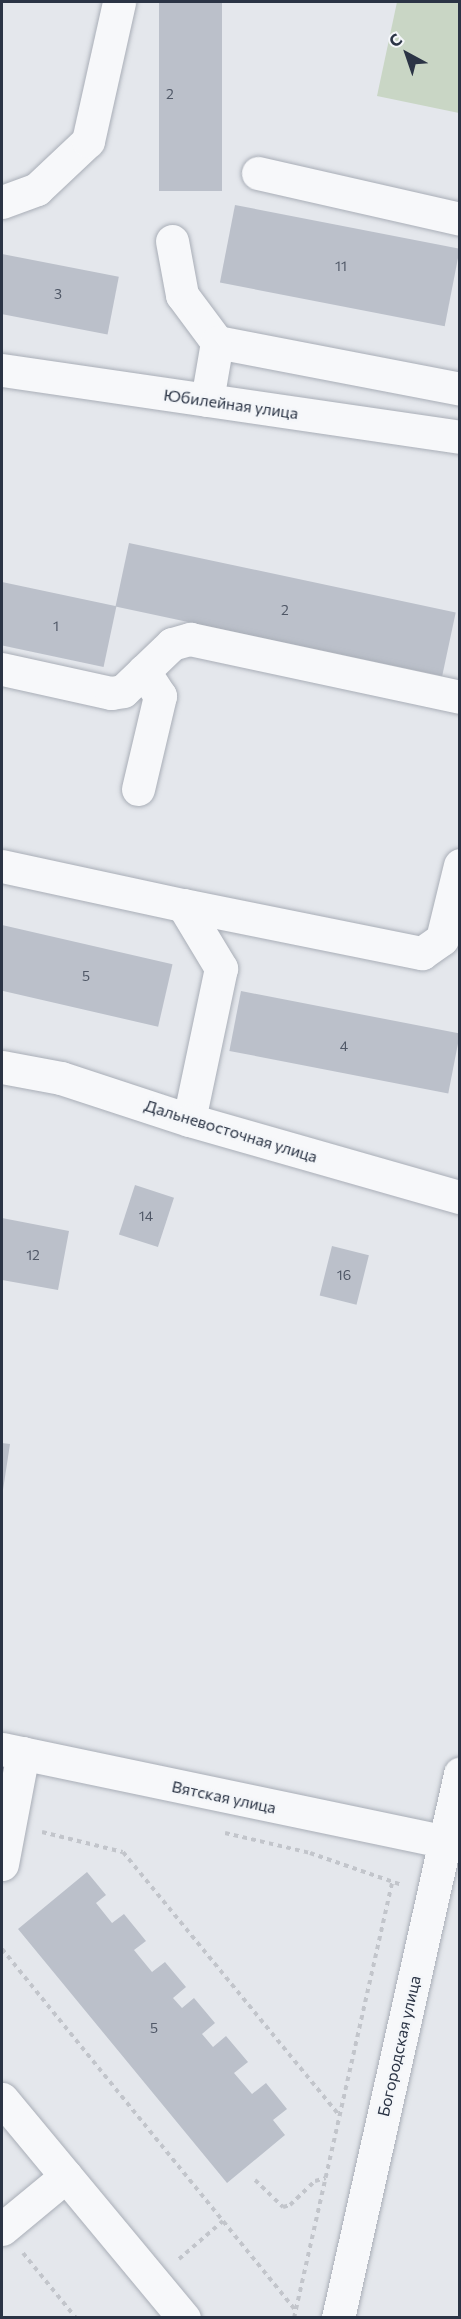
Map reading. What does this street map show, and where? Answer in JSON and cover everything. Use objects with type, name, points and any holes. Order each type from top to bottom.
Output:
[{"type":"street","points":[[2,202],[37,189],[88,141],[119,2]]},
{"type":"street","points":[[258,173],[459,219]]},
{"type":"street","points":[[172,240],[182,295],[218,342],[459,388]]},
{"type":"street","points":[[207,400],[218,342]]},
{"type":"street","name":"Юбилейная улица","points":[[2,370],[459,437]]},
{"type":"street","points":[[2,669],[111,693],[123,691],[172,644],[190,639],[459,697]]},
{"type":"street","points":[[138,789],[160,696],[144,671]]},
{"type":"street","points":[[2,866],[422,953],[442,939],[459,865]]},
{"type":"street","points":[[183,904],[221,968],[189,1120]]},
{"type":"street","name":"Дальневосточная улица","points":[[2,1067],[61,1078],[189,1120],[459,1197]]},
{"type":"street","points":[[2,1864],[9,1825],[12,1751]]},
{"type":"street","name":"Вятская улица","points":[[12,1751],[447,1842]]},
{"type":"street","name":"Богородская улица","points":[[338,2318],[447,1842],[459,1774]]},
{"type":"street","points":[[2,2099],[184,2318]]},
{"type":"street","points":[[2,2229],[66,2176]]},
{"type":"path","points":[[9,1825],[123,1852],[340,2116]]},
{"type":"path","points":[[220,1831],[310,1852],[392,1883],[434,1893]]},
{"type":"path","points":[[294,2318],[392,1883]]},
{"type":"path","points":[[2,1949],[296,2311]]},
{"type":"path","points":[[255,2180],[283,2207],[291,2205],[315,2181],[326,2178]]},
{"type":"path","points":[[153,2281],[223,2221]]},
{"type":"path","points":[[2,2229],[76,2318]]},
{"type":"green space","points":[[397,2],[459,2],[459,113],[377,96]]},
{"type":"building","points":[[159,2],[222,2],[222,191],[159,191]]},
{"type":"building","points":[[235,205],[460,249],[445,326],[220,283]]},
{"type":"building","points":[[2,254],[119,277],[108,335],[2,314]]},
{"type":"building","points":[[129,543],[456,612],[442,676],[115,607]]},
{"type":"building","points":[[2,582],[116,606],[104,667],[2,645]]},
{"type":"building","points":[[2,925],[173,964],[158,1027],[2,991]]},
{"type":"building","points":[[241,991],[460,1034],[448,1093],[229,1051]]},
{"type":"building","points":[[135,1185],[174,1198],[158,1247],[119,1234]]},
{"type":"building","points":[[2,1218],[69,1231],[58,1290],[2,1280]]},
{"type":"building","points":[[332,1246],[369,1255],[357,1305],[320,1295]]},
{"type":"building","points":[[2,1443],[10,1444],[3,1490],[2,1489]]},
{"type":"building","points":[[87,1872],[106,1895],[96,1903],[112,1923],[124,1914],[146,1941],[134,1950],[152,1972],[165,1962],[186,1987],[173,1998],[182,2008],[194,1998],[215,2023],[202,2034],[213,2047],[226,2036],[248,2062],[234,2073],[252,2094],[266,2083],[287,2109],[273,2120],[285,2135],[227,2183],[18,1929]]}]
